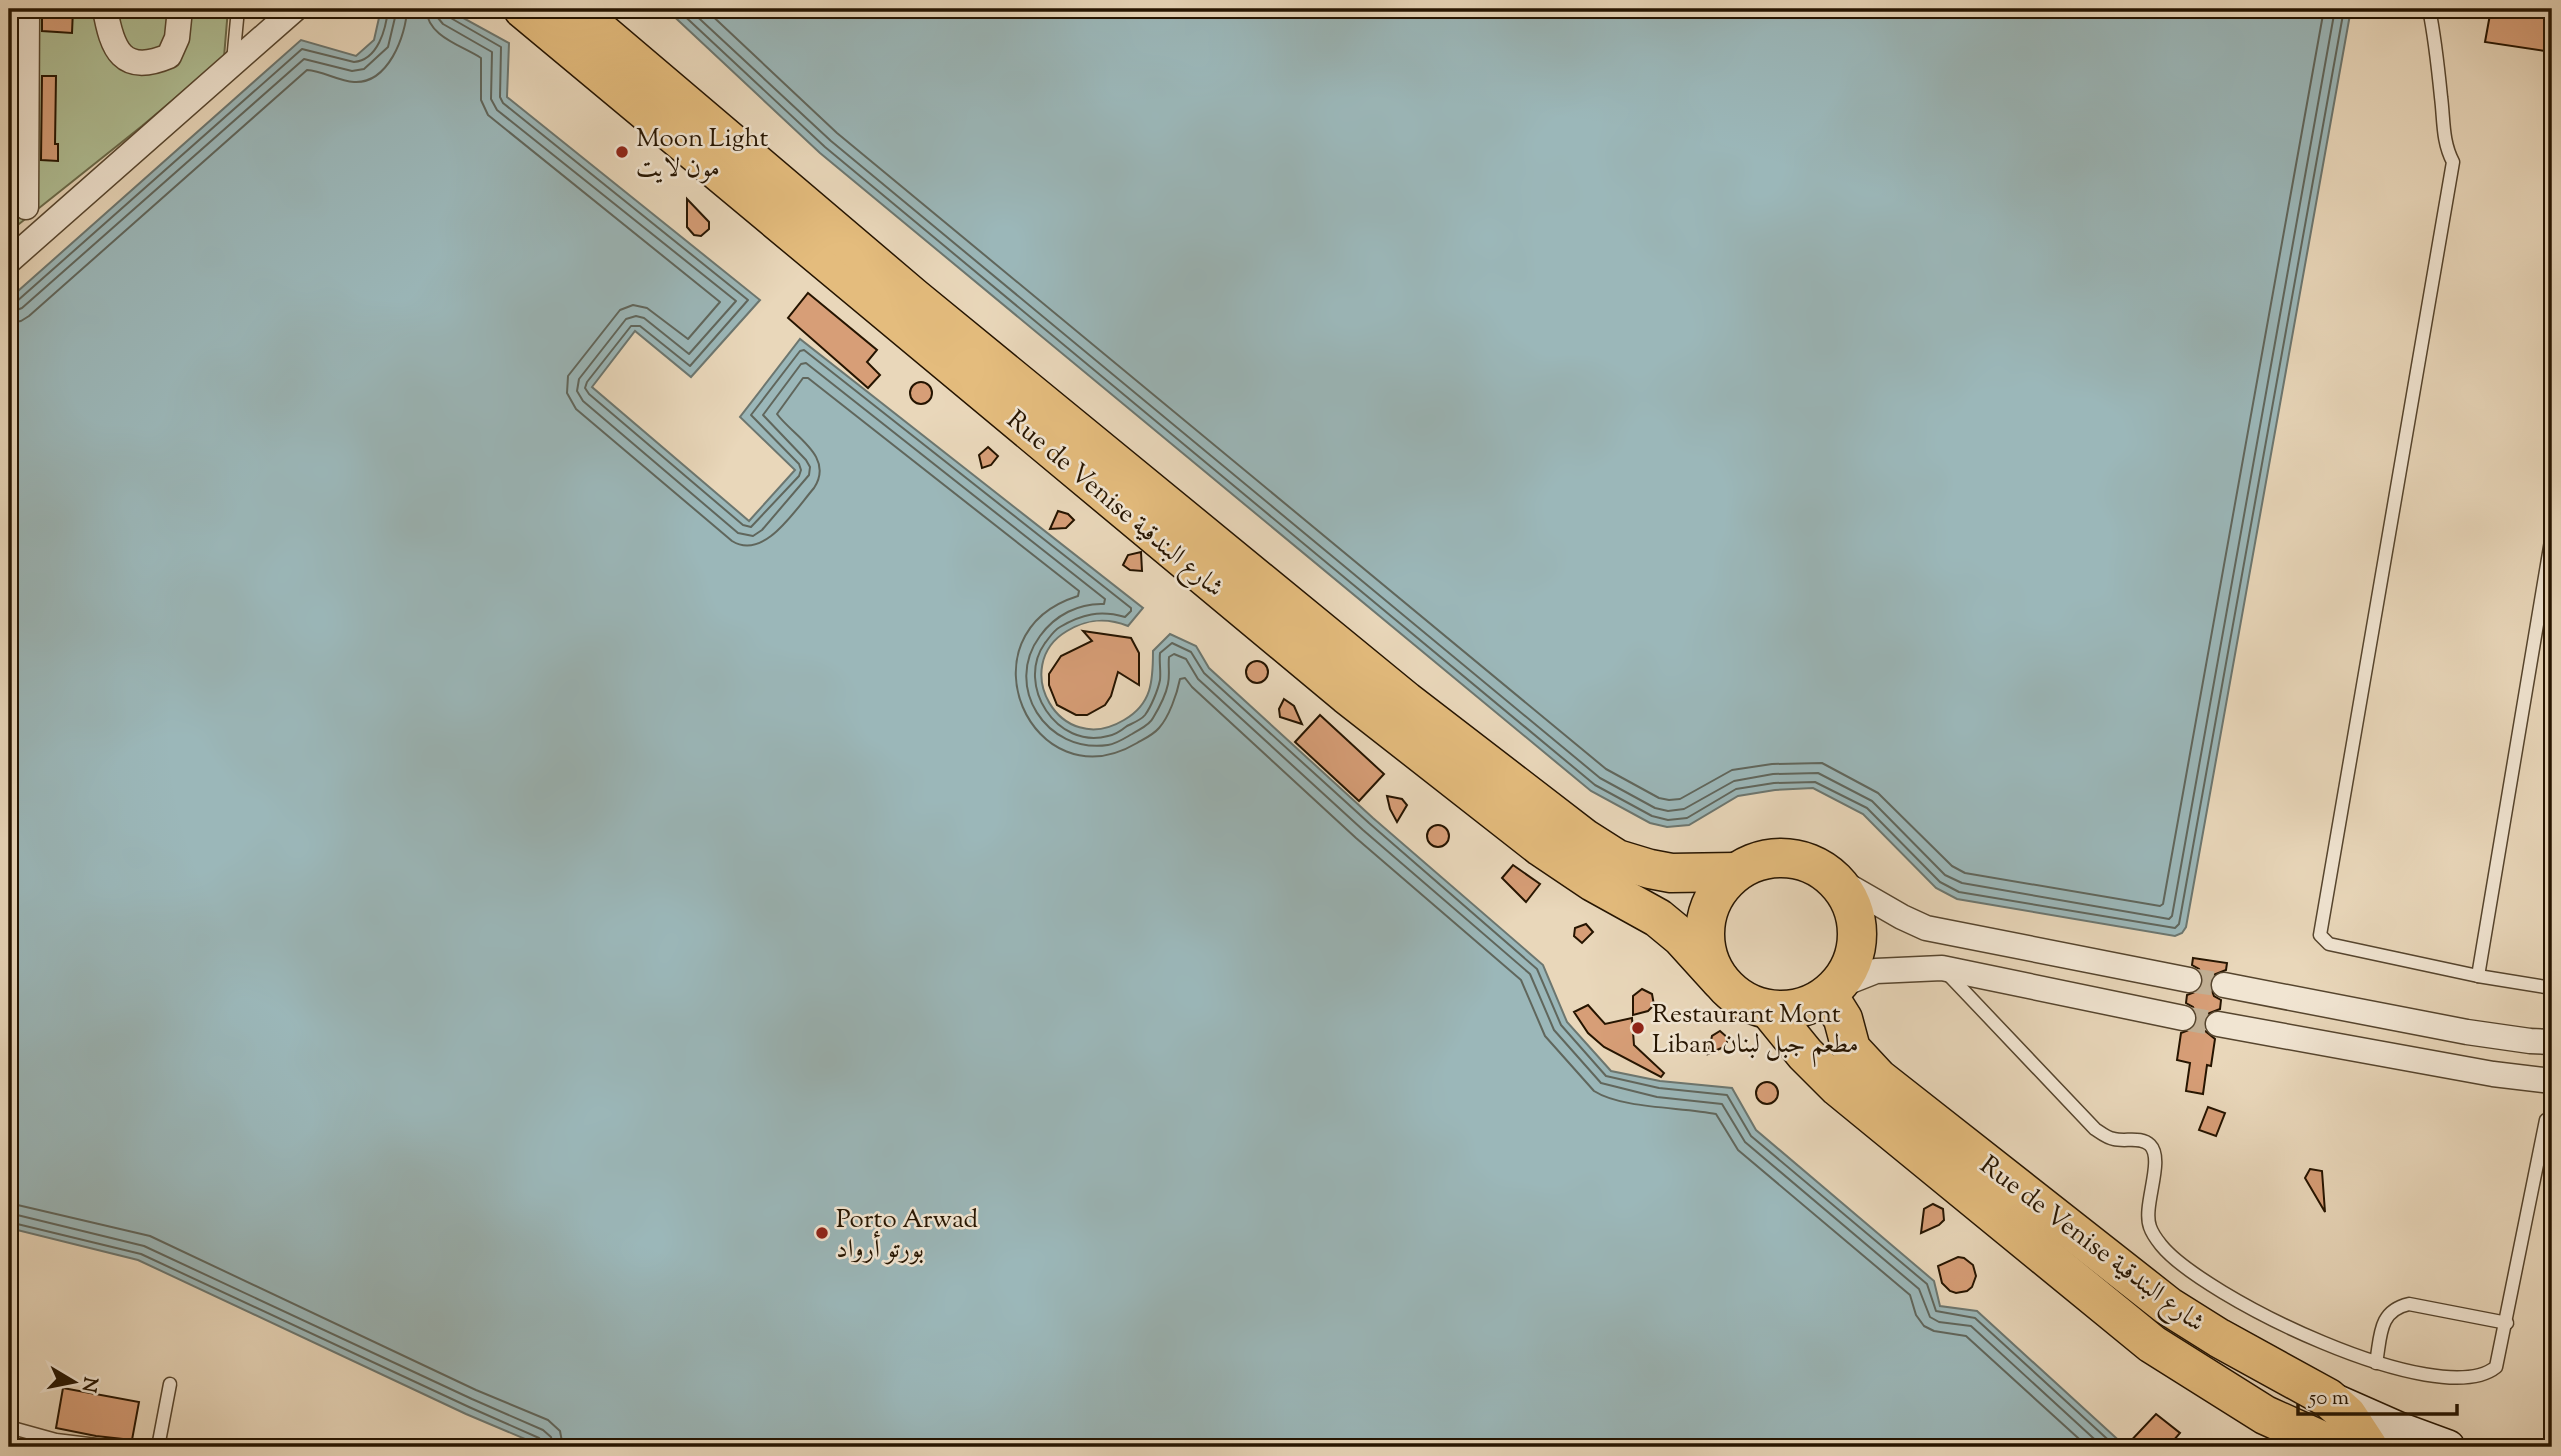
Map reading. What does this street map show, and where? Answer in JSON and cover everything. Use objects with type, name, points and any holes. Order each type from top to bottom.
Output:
[{"type":"main road","name":"Rue de Venise شارع البندقية","points":[[523,9],[1347,695],[1541,847],[1593,882],[1657,918],[1681,937],[1720,980]]},
{"type":"main road","name":"Rue de Venise شارع البندقية","points":[[574,9],[923,306],[1406,701],[1584,838],[1617,859],[1650,869],[1671,873],[1736,872]]},
{"type":"main road","points":[[1778,857],[1799,859],[1819,867],[1836,879],[1855,913],[1858,932],[1856,951],[1849,970],[1833,990],[1810,1005],[1791,1011],[1770,1011],[1751,1005],[1733,994],[1720,980],[1709,959],[1704,935],[1708,911],[1719,889],[1736,872],[1757,861],[1778,857]]},
{"type":"main road","name":"Rue de Venise شارع البندقية","points":[[1833,990],[1851,1049],[1888,1086],[2168,1306],[2219,1338],[2328,1398],[2448,1447]]},
{"type":"main road","name":"Rue de Venise شارع البندقية","points":[[1770,1011],[1805,1054],[1838,1087],[2152,1344],[2265,1415],[2336,1447]]},
{"type":"main road","points":[[2328,1398],[2347,1415],[2368,1447]]},
{"type":"main road","points":[[2265,1415],[2293,1447]]},
{"type":"street","points":[[26,207],[27,9]]},
{"type":"street","points":[[105,9],[110,36],[117,51],[128,60],[155,62],[169,56],[177,38],[180,9]]},
{"type":"street","points":[[9,261],[295,9]]},
{"type":"street","points":[[1836,879],[1902,918],[1926,928],[2189,980]]},
{"type":"street","points":[[1833,990],[1876,971],[1942,968],[2183,1018]]},
{"type":"street","points":[[2224,985],[2490,1035],[2552,1042]]},
{"type":"street","points":[[2218,1024],[2483,1072],[2552,1081]]},
{"type":"street","points":[[2483,1072],[2490,1035]]},
{"type":"lane","points":[[233,62],[237,9]]},
{"type":"lane","points":[[2429,9],[2436,42],[2446,150],[2453,162],[2320,935],[2329,944],[2478,976],[2552,988]]},
{"type":"lane","points":[[2478,976],[2552,536]]},
{"type":"lane","points":[[1942,968],[2095,1129],[2112,1139],[2141,1140],[2150,1145],[2155,1155],[2148,1212],[2149,1227],[2175,1261],[2280,1325],[2376,1363],[2445,1377],[2486,1376],[2496,1367],[2546,1120]]},
{"type":"lane","points":[[2376,1363],[2384,1318],[2395,1307],[2409,1304],[2507,1322]]},
{"type":"lane","points":[[158,1447],[170,1384]]},
{"type":"lane","points":[[9,1427],[56,1440],[113,1447]]},
{"type":"green space","points":[[9,9],[228,9],[224,57],[9,232]]},
{"type":"water","points":[[381,9],[447,9],[509,43],[507,97],[760,300],[691,377],[635,331],[592,387],[749,521],[795,470],[740,417],[800,339],[1143,608],[1128,626],[1104,620],[1089,622],[1067,631],[1050,646],[1042,665],[1042,684],[1049,703],[1062,718],[1080,727],[1101,729],[1124,720],[1140,707],[1149,691],[1153,651],[1170,634],[1196,646],[1209,668],[1373,818],[1543,965],[1567,1022],[1611,1071],[1660,1081],[1732,1088],[1756,1130],[1934,1281],[1940,1306],[1977,1311],[2126,1447],[544,1447],[466,1414],[138,1260],[9,1228],[9,299],[301,40],[356,56],[374,40]]},
{"type":"water","points":[[666,9],[2351,9],[2186,927],[2182,933],[2175,936],[1957,899],[1936,888],[1863,814],[1813,788],[1738,796],[1689,825],[1667,827],[1650,823],[1591,791],[820,153]]},
{"type":"building","points":[[42,9],[73,9],[72,33],[42,31]]},
{"type":"building","points":[[2491,9],[2552,19],[2552,52],[2485,42]]},
{"type":"building","points":[[42,76],[56,76],[55,144],[58,144],[58,161],[41,160]]},
{"type":"building","points":[[687,199],[709,222],[709,229],[701,236],[694,235],[687,227]]},
{"type":"building","points":[[808,293],[877,350],[867,362],[880,375],[868,388],[788,318]]},
{"type":"building","points":[[917,382],[925,382],[932,389],[932,397],[925,404],[917,404],[910,397],[910,389]]},
{"type":"building","points":[[988,447],[998,456],[991,465],[982,468],[979,455]]},
{"type":"building","points":[[1058,511],[1068,514],[1074,520],[1066,528],[1050,529]]},
{"type":"building","points":[[1141,552],[1142,571],[1130,570],[1123,565],[1128,555]]},
{"type":"building","points":[[1083,631],[1131,638],[1139,653],[1139,685],[1118,672],[1111,696],[1105,705],[1087,715],[1076,715],[1057,705],[1049,685],[1049,674],[1061,656],[1092,641]]},
{"type":"building","points":[[1253,661],[1261,661],[1268,668],[1268,676],[1261,683],[1253,683],[1246,676],[1246,668]]},
{"type":"building","points":[[1284,699],[1294,706],[1302,724],[1280,717],[1279,709]]},
{"type":"building","points":[[1320,715],[1384,774],[1359,801],[1295,742]]},
{"type":"building","points":[[1387,796],[1402,799],[1407,805],[1397,822],[1390,809]]},
{"type":"building","points":[[1434,825],[1442,825],[1449,832],[1449,840],[1442,847],[1434,847],[1427,840],[1427,832]]},
{"type":"building","points":[[1513,865],[1540,884],[1526,902],[1502,878]]},
{"type":"building","points":[[1586,924],[1593,932],[1582,943],[1574,936],[1575,928]]},
{"type":"building","points":[[2193,958],[2227,963],[2226,970],[2213,975],[2209,983],[2214,996],[2221,1000],[2220,1009],[2207,1014],[2204,1021],[2204,1030],[2215,1039],[2211,1066],[2207,1065],[2203,1094],[2186,1091],[2190,1063],[2177,1060],[2181,1033],[2194,1028],[2198,1020],[2193,1007],[2186,1003],[2187,995],[2200,990],[2204,982],[2199,969],[2192,965]]},
{"type":"building","points":[[1642,989],[1652,994],[1654,1005],[1648,1011],[1633,1015],[1633,996]]},
{"type":"building","points":[[1588,1005],[1605,1024],[1632,1018],[1634,1045],[1664,1073],[1661,1077],[1604,1047],[1588,1033],[1574,1012]]},
{"type":"building","points":[[1720,1031],[1728,1038],[1726,1046],[1708,1054],[1712,1036]]},
{"type":"building","points":[[1763,1082],[1771,1082],[1778,1089],[1778,1097],[1771,1104],[1763,1104],[1756,1097],[1756,1089]]},
{"type":"building","points":[[2208,1107],[2225,1113],[2216,1136],[2199,1130]]},
{"type":"building","points":[[2310,1169],[2322,1171],[2325,1212],[2305,1178]]},
{"type":"building","points":[[1933,1204],[1943,1209],[1944,1220],[1921,1233],[1924,1209]]},
{"type":"building","points":[[1958,1257],[1973,1265],[1976,1276],[1972,1287],[1956,1293],[1942,1283],[1938,1266]]},
{"type":"building","points":[[63,1388],[139,1402],[132,1440],[56,1428]]},
{"type":"building","points":[[2156,1414],[2180,1433],[2168,1447],[2125,1447]]},
{"type":"tunnel","points":[[2189,980],[2224,985]]},
{"type":"tunnel","points":[[2183,1018],[2218,1024]]},
{"type":"place","name":"Moon Light مون لايت","points":[[622,152]]},
{"type":"place","name":"Restaurant Mont Liban مطعم جبل لبنان","points":[[1638,1028]]},
{"type":"place","name":"Porto Arwad بورتو أرواد","points":[[822,1233]]}]
